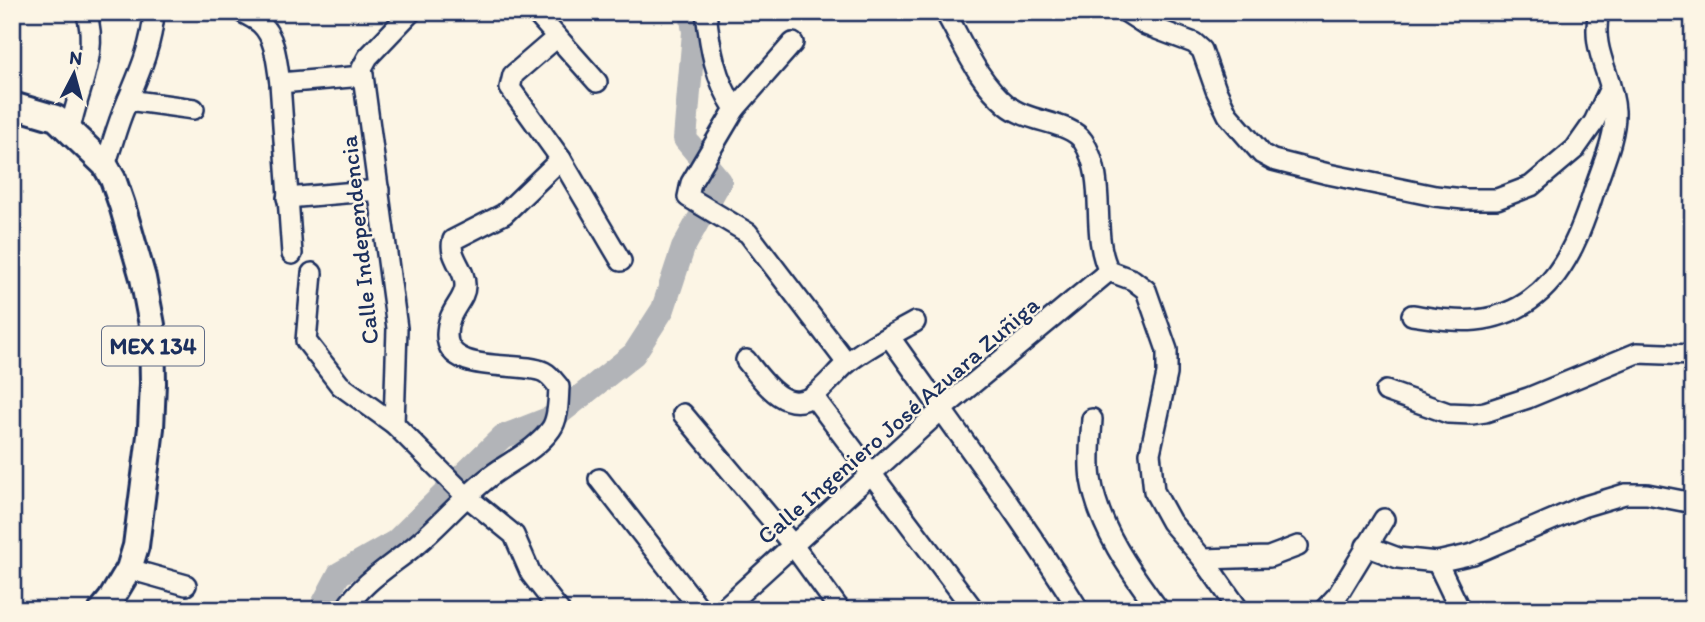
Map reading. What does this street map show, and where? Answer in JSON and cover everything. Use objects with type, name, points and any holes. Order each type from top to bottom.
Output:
[{"type":"main road","name":"MEX 134","points":[[12,105],[57,118],[105,165],[118,190],[143,278],[152,335],[151,428],[136,545],[129,569],[102,610]]},
{"type":"street","points":[[70,130],[75,102],[90,55],[92,29],[86,12]]},
{"type":"street","points":[[242,12],[261,24],[268,34],[280,83],[292,254]]},
{"type":"street","points":[[280,83],[363,76],[362,68],[368,57],[411,12]]},
{"type":"street","points":[[536,12],[597,82]]},
{"type":"street","points":[[706,12],[716,73],[735,109]]},
{"type":"street","points":[[945,12],[976,72],[1007,105],[1031,119],[1076,133],[1083,140],[1097,184],[1101,247],[1109,271],[1133,280],[1146,290],[1165,341],[1167,374],[1150,453],[1151,477],[1160,506],[1203,559],[1238,610]]},
{"type":"street","points":[[1126,12],[1146,24],[1194,43],[1202,50],[1228,115],[1256,147],[1273,160],[1435,196],[1497,199],[1531,186],[1575,149],[1594,122],[1611,88]]},
{"type":"street","points":[[1412,315],[1463,321],[1496,316],[1537,296],[1563,267],[1583,226],[1615,114],[1611,88],[1598,47],[1596,31],[1599,12]]},
{"type":"street","points":[[105,165],[145,59],[158,13]]},
{"type":"street","points":[[556,38],[513,75],[510,83],[512,93],[561,159],[621,261]]},
{"type":"street","points":[[793,43],[735,109],[687,193],[688,197],[748,233],[846,363]]},
{"type":"street","name":"Calle Independencia","points":[[363,76],[397,328],[394,424]]},
{"type":"street","points":[[128,100],[194,109]]},
{"type":"street","points":[[345,610],[368,581],[417,544],[466,496],[541,440],[552,428],[559,387],[544,372],[474,362],[455,354],[447,338],[448,320],[466,286],[451,243],[456,237],[503,214],[561,159]]},
{"type":"street","points":[[287,198],[379,190]]},
{"type":"street","name":"Calle Ingeniero José Azuara Zuñiga","points":[[722,610],[871,471],[1109,271]]},
{"type":"street","points":[[312,273],[307,344],[340,385],[394,424],[466,496],[514,535],[531,574],[559,610]]},
{"type":"street","points":[[746,359],[776,395],[790,400],[813,396],[846,363],[915,322]]},
{"type":"street","points":[[888,336],[991,475],[1079,610]]},
{"type":"street","points":[[1386,391],[1448,413],[1472,414],[1513,403],[1637,353],[1693,355]]},
{"type":"street","points":[[813,396],[974,610]]},
{"type":"street","points":[[683,414],[792,544],[841,610]]},
{"type":"street","points":[[1092,419],[1091,477],[1097,503],[1117,547],[1159,610]]},
{"type":"street","points":[[599,479],[701,610]]},
{"type":"street","points":[[1366,546],[1398,558],[1437,562],[1473,554],[1582,507],[1625,494],[1647,494],[1693,503]]},
{"type":"street","points":[[1324,610],[1336,596],[1384,519]]},
{"type":"street","points":[[1203,559],[1269,556],[1298,546]]},
{"type":"street","points":[[1437,562],[1460,610]]},
{"type":"street","points":[[129,569],[186,585]]},
{"type":"waterway","points":[[320,610],[339,574],[395,542],[502,437],[556,416],[634,354],[663,309],[683,248],[720,181],[685,139],[694,32],[691,12]]}]
